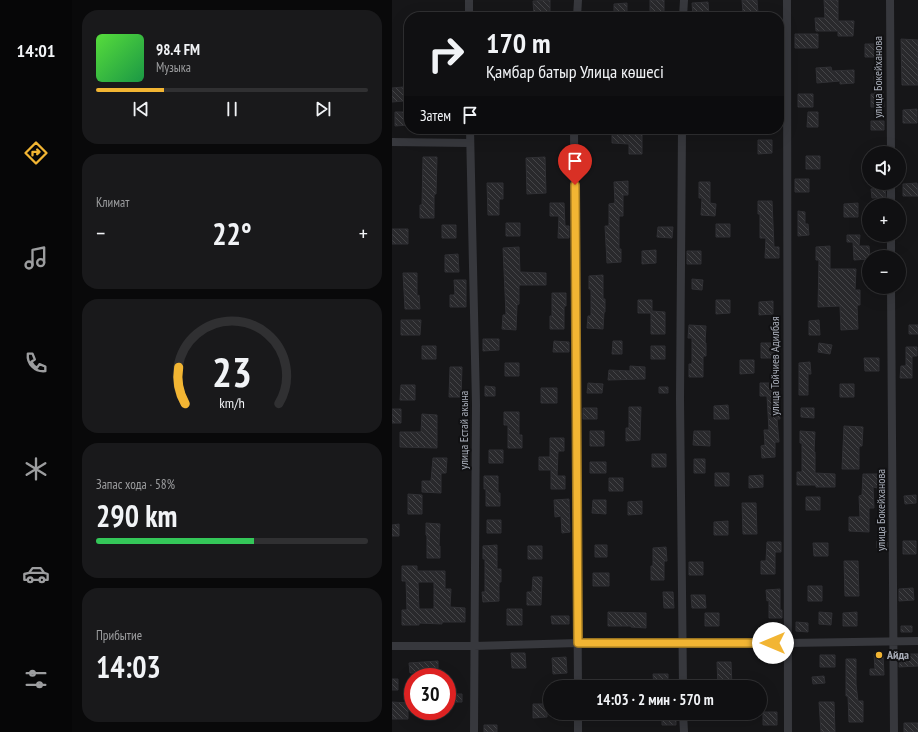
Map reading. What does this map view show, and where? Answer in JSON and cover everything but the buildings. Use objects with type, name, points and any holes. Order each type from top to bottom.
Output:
[{"type":"street","points":[[469,0],[469,12]]},
{"type":"street","points":[[577,12],[578,0]]},
{"type":"street","points":[[683,12],[684,0]]},
{"type":"street","name":"улица Тойчиев Адилбая","points":[[787,0],[788,732]]},
{"type":"street","name":"улица Бокейханова","points":[[890,0],[891,146]]},
{"type":"street","name":"улица Естай акына","points":[[470,134],[476,404],[474,732]]},
{"type":"street","points":[[574,134],[578,680]]},
{"type":"street","points":[[682,134],[680,399],[683,680]]},
{"type":"street","points":[[392,142],[470,143]]},
{"type":"street","name":"улица Бокейханова","points":[[891,294],[894,732]]},
{"type":"street","points":[[392,646],[474,646],[578,643],[788,643],[918,641]]},
{"type":"street","points":[[578,720],[578,732]]},
{"type":"street","points":[[684,720],[684,732]]},
{"type":"place","name":"Айда","points":[[879,655]]},
{"type":"route","points":[[575,185],[578,643],[773,643]]}]
